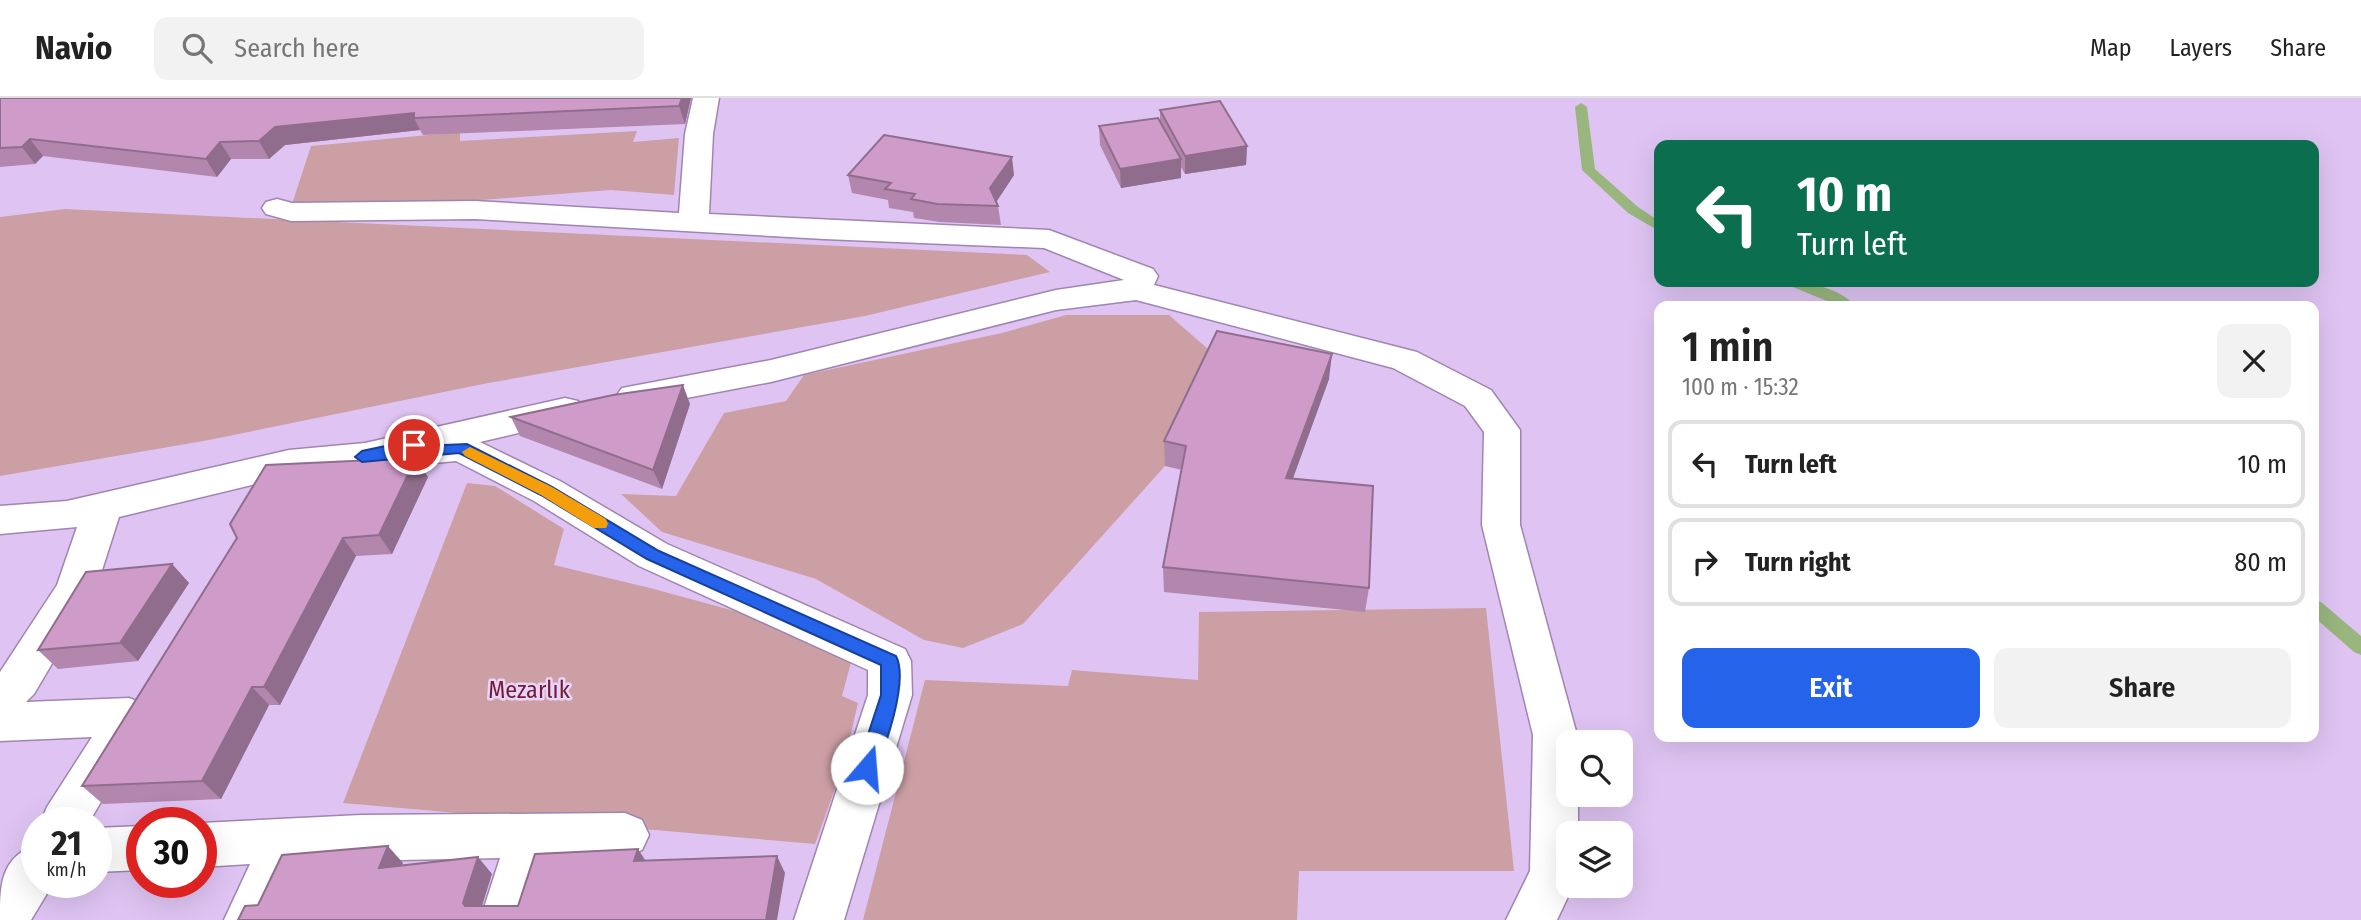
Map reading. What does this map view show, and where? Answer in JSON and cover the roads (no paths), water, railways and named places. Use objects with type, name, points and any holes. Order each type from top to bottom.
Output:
[{"type":"street","points":[[693,223],[699,134],[706,98]]},
{"type":"street","points":[[277,208],[291,212],[475,211],[1049,239],[1142,276],[1136,290]]},
{"type":"street","points":[[362,457],[601,402],[771,371],[1056,300],[1136,290],[1405,360],[1478,398],[1502,430],[1501,525],[1555,735],[1554,873],[1531,920]]},
{"type":"street","points":[[0,520],[67,515],[289,463],[461,448],[547,491],[653,555],[890,661],[890,695],[820,920]]},
{"type":"street","points":[[0,701],[19,681],[76,589],[103,507]]},
{"type":"street","points":[[0,722],[140,700],[73,807]]},
{"type":"street","points":[[217,844],[361,837],[625,835]]},
{"type":"street","points":[[505,920],[531,837]]},
{"type":"street","points":[[249,920],[286,841]]},
{"type":"street","points":[[3,920],[21,891]]},
{"type":"waterway","points":[[1581,107],[1589,170],[1633,210],[1654,224]]},
{"type":"waterway","points":[[1806,287],[1842,301]]},
{"type":"waterway","points":[[2319,611],[2361,647]]},
{"type":"park label","name":"Mezarlık","points":[[529,690]]}]
